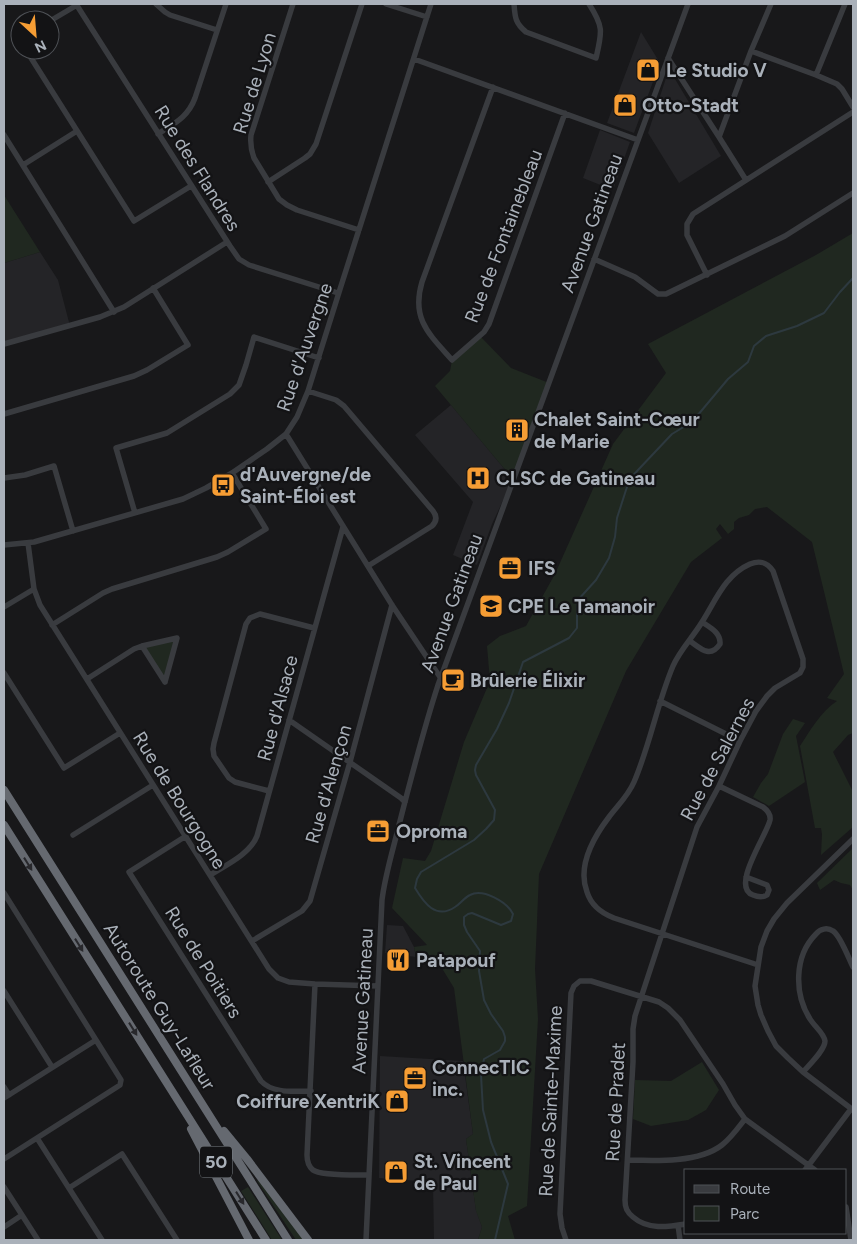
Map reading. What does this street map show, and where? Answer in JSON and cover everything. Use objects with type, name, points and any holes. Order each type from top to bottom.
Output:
[{"type":"highway","name":"Autoroute Guy-Lafleur","points":[[4,790],[288,1240]]},
{"type":"highway","name":"Autoroute Guy-Lafleur","points":[[4,825],[266,1240]]},
{"type":"highway","points":[[167,1083],[250,1240]]},
{"type":"highway","points":[[201,1102],[308,1240]]},
{"type":"street","points":[[60,14],[76,4]]},
{"type":"street","name":"Rue des Flandres","points":[[76,4],[235,254],[244,262],[338,293]]},
{"type":"street","points":[[156,4],[164,12],[217,30]]},
{"type":"street","points":[[158,134],[182,118],[190,109],[226,4]]},
{"type":"street","name":"Rue de Lyon","points":[[294,4],[250,147],[254,158],[279,199],[297,210],[359,230]]},
{"type":"street","points":[[268,182],[306,158],[316,144],[362,4]]},
{"type":"street","points":[[386,4],[427,17]]},
{"type":"street","name":"Rue d'Auvergne","points":[[4,545],[28,543],[182,499],[232,473],[286,434],[297,417],[308,391],[431,4]]},
{"type":"street","points":[[514,4],[516,21],[526,32],[596,58],[601,29],[598,19],[589,4]]},
{"type":"street","name":"Avenue Gatineau","points":[[366,1240],[383,892],[405,802],[440,677],[688,4]]},
{"type":"street","points":[[719,137],[751,51],[771,4]]},
{"type":"street","points":[[816,75],[845,4]]},
{"type":"street","points":[[751,51],[840,86],[853,107]]},
{"type":"street","points":[[668,58],[746,180]]},
{"type":"street","points":[[414,59],[638,140]]},
{"type":"street","points":[[32,60],[134,221],[191,186]]},
{"type":"street","name":"Rue de Fontainebleau","points":[[493,87],[418,297],[419,309],[426,328],[452,360],[484,332],[489,324],[565,113]]},
{"type":"street","points":[[707,275],[687,235],[687,224],[693,214],[853,112]]},
{"type":"street","points":[[23,165],[77,131]]},
{"type":"street","points":[[4,135],[114,312]]},
{"type":"street","points":[[594,259],[630,274],[658,294],[666,294],[790,232],[853,194]]},
{"type":"street","points":[[4,344],[114,312],[227,242]]},
{"type":"street","points":[[4,414],[134,376],[188,344],[153,288]]},
{"type":"street","points":[[135,513],[116,448],[167,433],[230,394],[239,385],[254,337],[318,358]]},
{"type":"street","points":[[308,391],[331,398],[344,406],[435,514],[436,520],[432,526],[368,566]]},
{"type":"street","points":[[286,434],[392,605],[440,677]]},
{"type":"street","points":[[4,478],[25,475],[54,466],[73,531]]},
{"type":"street","points":[[52,625],[102,593],[217,557],[266,529],[232,473]]},
{"type":"street","name":"Rue d'Alsace","points":[[210,875],[244,853],[252,846],[257,836],[343,527]]},
{"type":"street","name":"Rue de Bourgogne","points":[[28,543],[37,600],[269,969],[278,978],[289,982],[378,986]]},
{"type":"street","name":"Rue de Salernes","points":[[662,934],[696,828],[751,720],[767,696],[780,685],[797,676],[803,667],[803,659],[771,568],[766,563],[759,562],[749,565],[739,570],[730,578],[721,589],[674,664],[634,782],[628,794],[607,820],[593,842],[583,875],[591,902],[599,910],[614,918],[662,934],[758,965]]},
{"type":"street","points":[[4,607],[34,589]]},
{"type":"street","name":"Rue d'Alençon","points":[[252,941],[302,911],[310,901],[392,605]]},
{"type":"street","points":[[269,791],[232,780],[226,775],[213,752],[246,624],[250,618],[260,614],[314,628]]},
{"type":"street","points":[[690,640],[706,652],[714,650],[720,644],[718,634],[702,622]]},
{"type":"street","points":[[86,679],[134,649],[142,646],[177,638],[165,682],[142,646]]},
{"type":"street","points":[[4,673],[64,768],[120,733]]},
{"type":"street","points":[[660,702],[740,741]]},
{"type":"street","points":[[289,720],[405,802]]},
{"type":"street","points":[[73,835],[153,785]]},
{"type":"street","points":[[719,786],[763,807],[770,816],[769,823],[755,852],[746,877],[745,889],[748,893],[761,898],[767,895],[769,890],[767,885],[746,877]]},
{"type":"street","name":"Rue de Poitiers","points":[[186,836],[129,872],[261,1081],[267,1087],[276,1090],[311,1091]]},
{"type":"street","points":[[807,1168],[852,1109],[803,1072],[776,1046],[764,1023],[756,996],[755,986],[759,955],[764,939],[776,916],[853,839]]},
{"type":"street","points":[[4,893],[120,1078],[121,1083],[4,1159]]},
{"type":"street","points":[[803,1072],[822,1049],[825,1040],[806,1012],[798,989],[801,960],[814,935],[820,930],[827,928],[832,930],[837,935],[853,968]]},
{"type":"street","name":"Rue de Pradet","points":[[662,934],[635,1016],[633,1029],[633,1062],[625,1204],[627,1211],[638,1221],[648,1226],[684,1224]]},
{"type":"street","name":"Rue de Sainte-Maxime","points":[[566,1240],[560,1214],[571,993],[576,983],[580,981],[587,980],[642,996],[664,1005],[672,1011],[680,1020],[745,1119],[807,1168]]},
{"type":"street","points":[[315,984],[307,1160],[310,1167],[322,1173],[370,1175]]},
{"type":"street","points":[[4,991],[52,1067]]},
{"type":"street","points":[[4,1087],[6,1096],[96,1040]]},
{"type":"street","points":[[628,1160],[665,1161],[704,1155],[714,1151],[726,1142],[745,1119]]},
{"type":"street","points":[[37,1138],[102,1240]]},
{"type":"street","points":[[69,1188],[122,1154],[178,1240]]},
{"type":"street","points":[[4,1187],[38,1240]]},
{"type":"street","points":[[847,1214],[851,1240]]},
{"type":"street","points":[[4,1227],[22,1215]]},
{"type":"street","points":[[678,1225],[680,1240]]},
{"type":"shaded area","points":[[641,32],[660,63],[634,133],[607,123]]},
{"type":"shaded area","points":[[672,74],[721,156],[679,183],[648,133],[666,78]]},
{"type":"shaded area","points":[[600,130],[630,142],[613,190],[583,178]]},
{"type":"shaded area","points":[[40,252],[58,280],[70,326],[4,344],[4,263]]},
{"type":"shaded area","points":[[451,405],[513,479],[492,524],[477,565],[453,555],[473,502],[415,435]]},
{"type":"shaded area","points":[[387,925],[403,926],[414,947],[416,957],[385,953]]},
{"type":"shaded area","points":[[380,1056],[463,1061],[473,1134],[466,1139],[476,1210],[482,1227],[478,1240],[434,1240],[433,1182],[379,1178]]},
{"type":"green space","points":[[4,195],[40,252],[4,263]]},
{"type":"green space","points":[[853,233],[853,733],[848,735],[833,752],[853,792],[853,827],[821,855],[821,828],[815,828],[800,746],[821,716],[837,701],[827,698],[844,674],[812,542],[767,507],[755,509],[749,515],[739,518],[734,522],[734,529],[728,534],[720,524],[716,529],[722,538],[691,562],[626,671],[539,874],[535,969],[538,1019],[527,1206],[508,1216],[515,1240],[478,1240],[482,1227],[476,1211],[466,1139],[473,1134],[454,988],[435,959],[416,957],[414,947],[427,945],[392,908],[403,858],[425,861],[431,851],[464,742],[490,681],[487,646],[500,636],[526,626],[555,574],[613,444],[666,373],[648,344],[816,255]]},
{"type":"green space","points":[[480,336],[511,368],[549,383],[513,479],[435,386],[450,371],[452,360]]},
{"type":"green space","points":[[177,638],[165,682],[142,646]]},
{"type":"green space","points":[[793,719],[805,723],[796,736],[805,782],[769,806],[753,797],[768,774],[783,734]]},
{"type":"green space","points":[[853,848],[853,890],[850,885],[834,880],[820,890],[817,883]]},
{"type":"green space","points":[[702,1062],[719,1090],[706,1110],[688,1120],[651,1126],[633,1119],[635,1080],[671,1081]]},
{"type":"green space","points":[[259,1179],[304,1240],[296,1240],[257,1181]]},
{"type":"green space","points":[[248,1187],[282,1240],[272,1240],[241,1191]]},
{"type":"waterway","points":[[495,1240],[508,1184],[491,1142],[483,1110],[481,1075],[484,1059],[500,1050],[505,1037],[484,1000],[479,971],[480,951],[467,932],[464,925],[464,917],[472,913],[501,925],[511,921],[513,914],[506,905],[494,897],[481,893],[470,895],[448,911],[436,911],[422,899],[415,888],[417,879],[421,872],[474,840],[494,820],[495,810],[476,775],[476,765],[497,729],[509,703],[523,662],[569,638],[577,628],[577,601],[596,580],[609,558],[615,537],[617,518],[630,479],[672,434],[692,422],[728,379],[748,362],[754,346],[766,336],[797,326],[824,313],[853,278]]},
{"type":"place","name":"Le Studio V","points":[[648,70]]},
{"type":"place","name":"Otto-Stadt","points":[[625,105]]},
{"type":"place","name":"Chalet Saint-Cœur de Marie","points":[[517,430]]},
{"type":"place","name":"CLSC de Gatineau","points":[[478,478]]},
{"type":"place","name":"d'Auvergne/de Saint-Éloi est","points":[[223,485]]},
{"type":"place","name":"IFS","points":[[510,568]]},
{"type":"place","name":"CPE Le Tamanoir","points":[[491,606]]},
{"type":"place","name":"Brûlerie Élixir","points":[[453,680]]},
{"type":"place","name":"Oproma","points":[[378,831]]},
{"type":"place","name":"Patapouf","points":[[398,960]]},
{"type":"place","name":"ConnecTIC inc.","points":[[415,1078]]},
{"type":"place","name":"Coiffure XentriK","points":[[397,1101]]},
{"type":"place","name":"St. Vincent de Paul","points":[[396,1172]]}]
